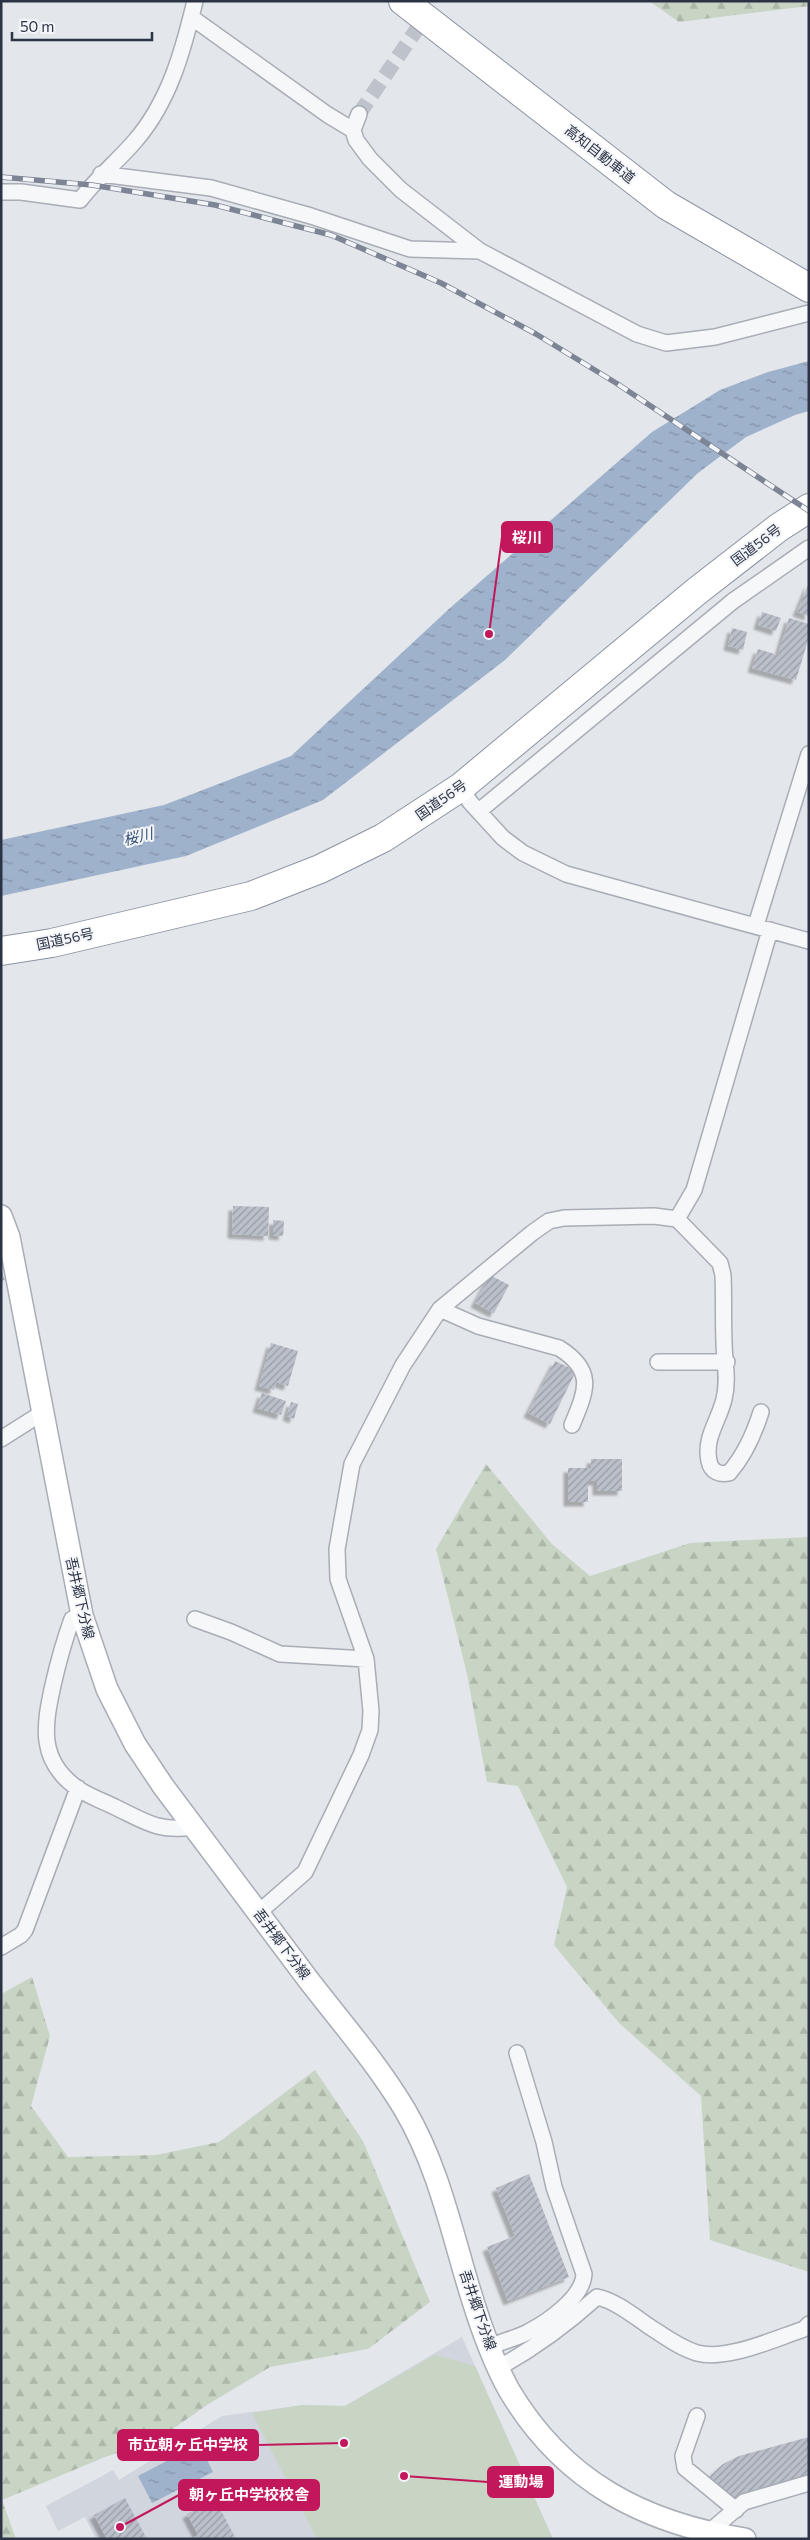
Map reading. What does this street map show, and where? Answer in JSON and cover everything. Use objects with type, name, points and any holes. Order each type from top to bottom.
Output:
[{"type":"highway","name":"高知自動車道","points":[[403,1],[666,205],[809,288]]},
{"type":"highway","name":"国道56号","points":[[1,951],[52,943],[250,896],[320,868],[383,838],[461,787],[697,591],[778,528],[809,508]]},
{"type":"main road","name":"吾井郷下分線","points":[[1,1217],[9,1237],[82,1615],[100,1673],[115,1707],[148,1764],[392,2090],[422,2140],[437,2176],[467,2280],[498,2368],[520,2407],[542,2437],[579,2472],[616,2498],[657,2518],[708,2533],[745,2539]]},
{"type":"street","points":[[1,192],[21,192],[80,200],[102,174],[134,142],[156,112],[174,74],[195,1]]},
{"type":"street","points":[[191,17],[328,115],[353,130]]},
{"type":"street","points":[[359,114],[353,130],[356,140],[370,159],[401,190],[480,251],[637,334],[666,343],[715,337],[807,314]]},
{"type":"street","points":[[102,174],[211,188],[311,216],[410,249],[480,251]]},
{"type":"street","points":[[479,811],[733,601],[809,548]]},
{"type":"street","points":[[677,1219],[694,1190],[809,754]]},
{"type":"street","points":[[461,787],[503,838],[523,852],[566,874],[809,941]]},
{"type":"street","points":[[258,1913],[305,1872],[361,1755],[370,1730],[371,1721],[366,1659],[338,1578],[337,1549],[349,1473],[403,1365],[440,1309],[501,1257],[550,1221],[564,1218],[654,1216],[677,1219],[720,1263],[723,1275],[724,1344],[727,1362],[724,1399],[710,1433],[707,1450],[710,1464],[714,1471],[729,1474],[736,1466],[754,1434],[761,1412]]},
{"type":"street","points":[[440,1309],[478,1326],[559,1348],[570,1355],[582,1368],[585,1385],[572,1425]]},
{"type":"street","points":[[658,1362],[727,1362]]},
{"type":"street","points":[[1,1439],[42,1414]]},
{"type":"street","points":[[82,1615],[72,1619],[60,1652],[45,1720],[46,1742],[52,1760],[78,1788],[159,1828],[177,1829],[194,1827]]},
{"type":"street","points":[[195,1619],[231,1632],[280,1654],[366,1659]]},
{"type":"street","points":[[1,1947],[21,1935],[25,1930],[78,1788]]},
{"type":"street","points":[[490,2347],[528,2332],[546,2321],[572,2299],[583,2282],[584,2274],[554,2187],[544,2142],[517,2053]]},
{"type":"street","points":[[498,2368],[520,2356],[576,2315],[597,2297],[615,2304],[696,2353],[725,2354],[804,2330],[809,2324]]},
{"type":"street","points":[[697,2416],[682,2456],[685,2468],[736,2510]]},
{"type":"street","points":[[708,2533],[744,2502],[809,2483]]},
{"type":"shaded area","points":[[462,2337],[553,2539],[96,2539],[85,2517],[58,2531],[46,2506],[113,2470],[119,2480],[222,2416],[303,2405],[345,2406]]},
{"type":"green space","points":[[649,1],[809,1],[809,6],[679,22]]},
{"type":"green space","points":[[486,1464],[552,1544],[590,1576],[690,1543],[809,1537],[809,2272],[710,2240],[701,2096],[619,2023],[554,1945],[567,1887],[518,1786],[487,1782],[467,1674],[436,1549]]},
{"type":"green space","points":[[32,1977],[50,2036],[31,2106],[68,2157],[156,2155],[219,2142],[315,2070],[363,2141],[430,2302],[368,2349],[270,2367],[207,2405],[157,2440],[105,2457],[2,2500],[16,2539],[1,2539],[1,1994]]},
{"type":"green space","points":[[435,2355],[475,2366],[553,2539],[317,2539],[252,2413],[303,2405],[345,2406]]},
{"type":"water","points":[[809,361],[809,411],[795,415],[746,437],[698,473],[505,660],[323,800],[186,856],[1,896],[1,840],[164,805],[291,756],[450,608],[652,432],[720,390],[768,372]]},
{"type":"water","points":[[199,2444],[213,2472],[152,2503],[138,2476]]},
{"type":"building","points":[[809,583],[809,616],[797,612]]},
{"type":"building","points":[[762,612],[781,618],[776,631],[758,625]]},
{"type":"building","points":[[789,618],[809,624],[809,637],[796,680],[752,668],[758,649],[778,655]]},
{"type":"building","points":[[732,628],[747,632],[743,650],[728,646]]},
{"type":"building","points":[[233,1206],[269,1207],[268,1236],[232,1234]]},
{"type":"building","points":[[273,1220],[284,1221],[283,1236],[273,1235]]},
{"type":"building","points":[[1,1269],[5,1280],[1,1281]]},
{"type":"building","points":[[490,1275],[509,1285],[494,1313],[475,1303]]},
{"type":"building","points":[[271,1343],[298,1351],[288,1386],[276,1382],[274,1390],[259,1386]]},
{"type":"building","points":[[555,1361],[576,1371],[550,1424],[528,1413]]},
{"type":"building","points":[[262,1393],[286,1401],[281,1415],[257,1408]]},
{"type":"building","points":[[291,1402],[298,1404],[294,1419],[287,1416]]},
{"type":"building","points":[[591,1459],[622,1459],[622,1491],[597,1491],[597,1481],[588,1481],[588,1502],[568,1502],[568,1468],[591,1468]]},
{"type":"building","points":[[529,2174],[569,2277],[508,2301],[487,2247],[515,2236],[496,2188]]},
{"type":"building","points":[[809,2437],[809,2477],[753,2490],[733,2501],[708,2478],[723,2464],[739,2456]]},
{"type":"building","points":[[125,2498],[147,2539],[107,2539],[94,2515]]},
{"type":"building","points":[[215,2499],[236,2539],[190,2539],[198,2535],[187,2514]]},
{"type":"tunnel","points":[[359,114],[436,1]]},
{"type":"railway","points":[[1,177],[92,185],[215,205],[331,235],[441,283],[536,334],[616,383],[809,511]]},
{"type":"place","name":"桜川","points":[[489,634]]},
{"type":"place","name":"市立朝ヶ丘中学校","points":[[344,2443]]},
{"type":"place","name":"運動場","points":[[404,2476]]},
{"type":"place","name":"朝ヶ丘中学校校舎","points":[[120,2527]]}]
